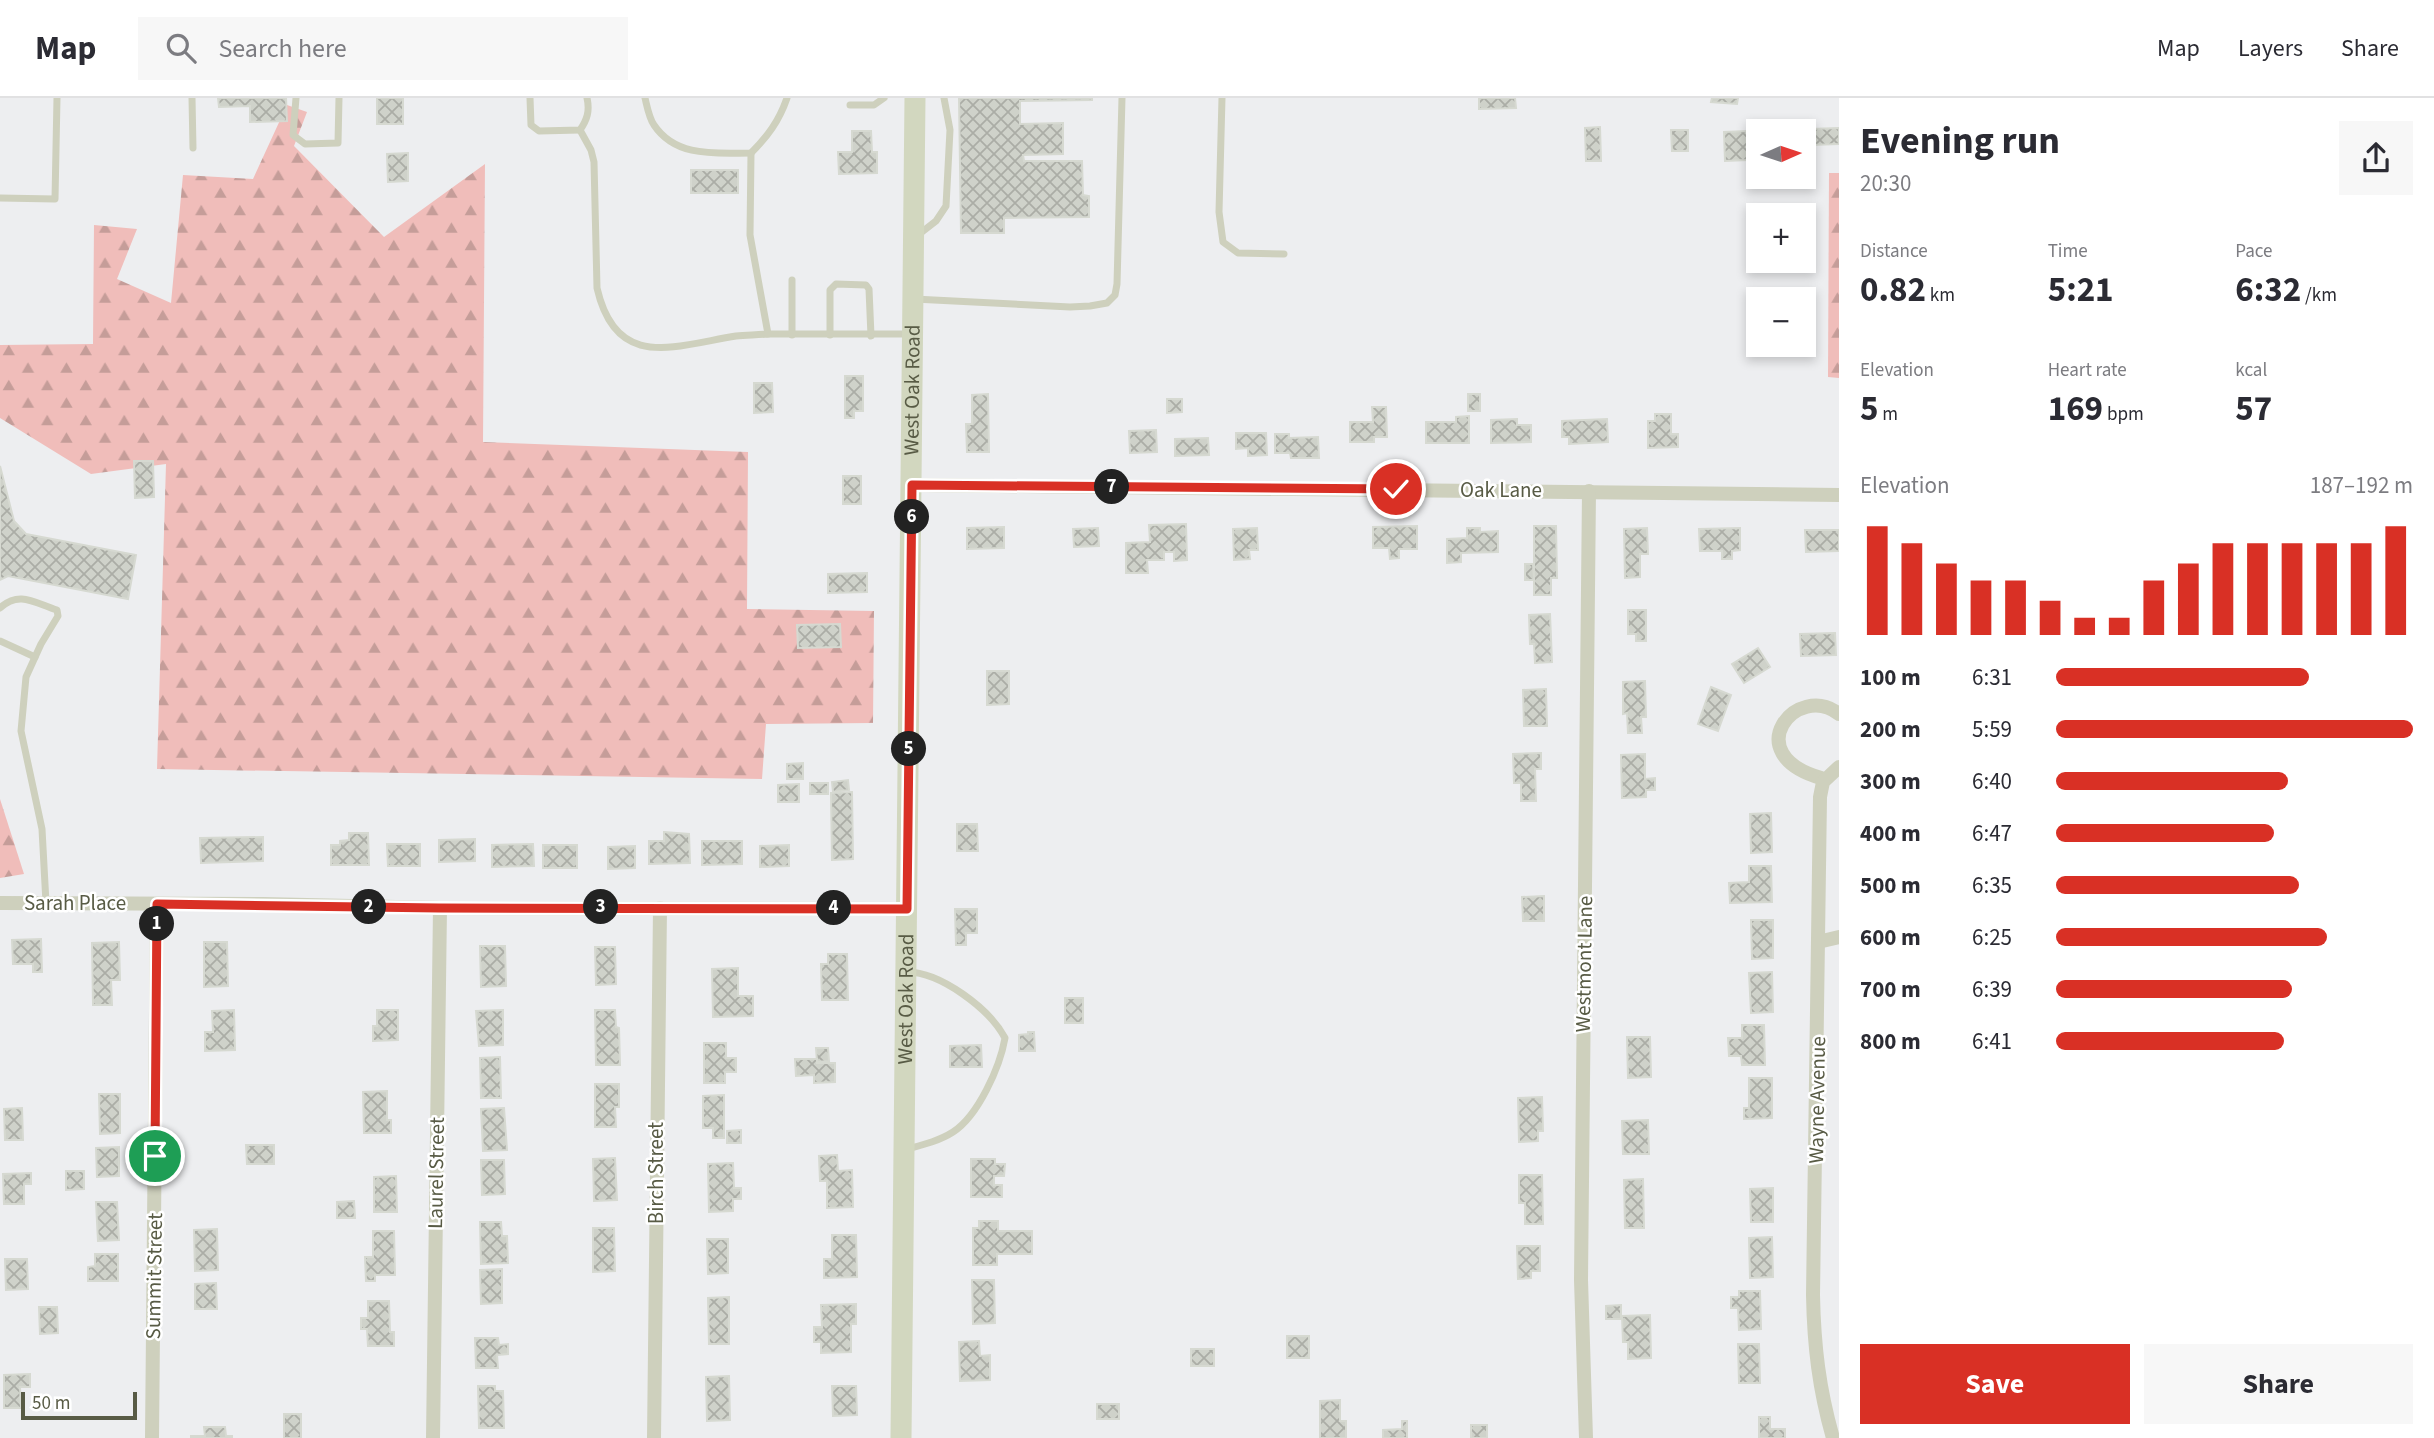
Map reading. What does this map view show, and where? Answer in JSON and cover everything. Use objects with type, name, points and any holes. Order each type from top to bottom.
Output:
[{"type":"street","name":"West Oak Road","points":[[901,1438],[915,98]]},
{"type":"street","name":"Oak Lane","points":[[912,485],[1839,495]]},
{"type":"street","name":"Westmont Lane","points":[[1586,1438],[1581,1280],[1589,491]]},
{"type":"street","points":[[1821,778],[1809,775],[1787,761],[1781,753],[1779,733],[1790,715],[1810,705],[1834,710],[1839,714]]},
{"type":"street","name":"Wayne Avenue","points":[[1833,1438],[1821,1396],[1814,1346],[1820,797],[1824,782],[1839,767]]},
{"type":"street","name":"Sarah Place","points":[[0,903],[907,909]]},
{"type":"street","name":"Summit Street","points":[[152,1438],[157,904]]},
{"type":"street","name":"Laurel Street","points":[[433,1438],[439,908]]},
{"type":"street","name":"Birch Street","points":[[654,1438],[660,908]]},
{"type":"street","points":[[1818,942],[1839,937]]},
{"type":"lane","points":[[0,198],[55,199],[57,98]]},
{"type":"lane","points":[[192,98],[193,148]]},
{"type":"lane","points":[[296,98],[293,135],[305,144],[338,143],[339,98]]},
{"type":"lane","points":[[530,98],[531,125],[539,131],[580,130]]},
{"type":"lane","points":[[580,130],[586,121],[589,107],[587,98]]},
{"type":"lane","points":[[645,98],[653,124],[675,146],[701,153],[751,153]]},
{"type":"lane","points":[[768,334],[750,234],[751,153],[769,135],[780,118],[787,98]]},
{"type":"lane","points":[[850,105],[874,105],[884,98]]},
{"type":"lane","points":[[914,238],[936,221],[946,206],[950,130],[944,98]]},
{"type":"lane","points":[[913,299],[1070,307],[1107,303],[1115,295],[1117,284],[1122,98]]},
{"type":"lane","points":[[1222,98],[1219,212],[1223,242],[1238,253],[1284,254]]},
{"type":"lane","points":[[580,130],[594,162],[597,288],[602,307],[611,324],[622,336],[639,344],[679,348],[737,336],[768,334],[913,334]]},
{"type":"lane","points":[[792,280],[792,335]]},
{"type":"lane","points":[[830,335],[830,290],[836,284],[866,285],[869,289],[870,336]]},
{"type":"lane","points":[[0,608],[9,600],[18,598],[57,610],[58,616],[26,677],[21,731],[42,829],[46,903]]},
{"type":"lane","points":[[0,641],[35,657]]},
{"type":"lane","points":[[904,1150],[932,1143],[954,1132],[971,1115],[995,1071],[1005,1038],[978,1006],[936,977],[921,972],[906,972]]},
{"type":"green space","points":[[287,105],[307,112],[294,146],[384,237],[485,164],[483,442],[748,452],[747,609],[874,611],[873,723],[766,724],[762,779],[157,769],[166,464],[91,474],[0,418],[0,345],[93,344],[94,225],[137,229],[117,279],[171,303],[183,175],[253,179]]},
{"type":"green space","points":[[1829,173],[1839,173],[1839,378],[1828,377]]},
{"type":"green space","points":[[0,799],[24,874],[0,878]]},
{"type":"building","points":[[218,98],[286,98],[287,121],[250,122],[250,106],[219,107]]},
{"type":"building","points":[[377,98],[403,98],[403,124],[377,124]]},
{"type":"building","points":[[959,98],[1092,98],[1020,101],[1020,124],[1063,123],[1063,154],[1023,155],[1024,161],[1082,161],[1083,195],[1089,196],[1089,217],[1004,218],[1004,233],[961,233]]},
{"type":"building","points":[[1479,98],[1515,98],[1516,108],[1479,109]]},
{"type":"building","points":[[1712,98],[1738,98],[1737,104],[1711,102]]},
{"type":"building","points":[[1600,127],[1601,161],[1586,161],[1585,128]]},
{"type":"building","points":[[1839,128],[1839,144],[1816,145],[1816,129]]},
{"type":"building","points":[[1671,130],[1688,130],[1688,151],[1672,151]]},
{"type":"building","points":[[852,131],[871,131],[872,152],[877,152],[877,173],[839,174],[838,152],[852,152]]},
{"type":"building","points":[[1746,131],[1746,160],[1725,161],[1724,132]]},
{"type":"building","points":[[408,153],[408,181],[388,182],[387,154]]},
{"type":"building","points":[[691,170],[738,170],[738,193],[691,193]]},
{"type":"building","points":[[845,376],[863,376],[863,411],[854,411],[854,418],[845,418]]},
{"type":"building","points":[[754,383],[772,383],[773,412],[754,413]]},
{"type":"building","points":[[988,394],[989,452],[967,452],[966,424],[972,424],[972,395]]},
{"type":"building","points":[[1468,394],[1480,394],[1480,411],[1468,411]]},
{"type":"building","points":[[1167,399],[1182,399],[1182,412],[1167,413]]},
{"type":"building","points":[[1372,407],[1386,407],[1387,437],[1374,437],[1374,442],[1350,442],[1350,422],[1373,422]]},
{"type":"building","points":[[1655,414],[1671,414],[1671,434],[1678,434],[1678,447],[1648,448],[1648,421],[1655,421]]},
{"type":"building","points":[[1469,416],[1469,443],[1426,443],[1426,422],[1456,422],[1456,417]]},
{"type":"building","points":[[1517,419],[1517,425],[1531,425],[1531,442],[1491,443],[1491,420]]},
{"type":"building","points":[[1607,419],[1608,442],[1569,444],[1569,437],[1562,437],[1562,421]]},
{"type":"building","points":[[1156,430],[1157,452],[1130,453],[1129,431]]},
{"type":"building","points":[[1236,433],[1266,433],[1267,455],[1248,456],[1248,448],[1236,449]]},
{"type":"building","points":[[1275,434],[1289,434],[1289,438],[1318,437],[1319,458],[1291,458],[1290,453],[1275,453]]},
{"type":"building","points":[[1208,438],[1209,455],[1175,456],[1175,439]]},
{"type":"building","points":[[134,461],[153,461],[154,497],[135,498]]},
{"type":"building","points":[[0,466],[14,521],[26,534],[136,555],[128,599],[8,576],[0,580]]},
{"type":"building","points":[[843,476],[861,476],[861,504],[843,504]]},
{"type":"building","points":[[1186,524],[1187,560],[1174,561],[1174,552],[1164,552],[1164,560],[1147,560],[1148,573],[1126,573],[1126,543],[1150,542],[1149,525]]},
{"type":"building","points":[[1417,526],[1417,549],[1399,549],[1399,558],[1390,559],[1389,548],[1373,548],[1373,527]]},
{"type":"building","points":[[1534,526],[1556,526],[1557,578],[1551,578],[1551,595],[1534,595]]},
{"type":"building","points":[[1004,527],[1004,548],[967,549],[967,528]]},
{"type":"building","points":[[1098,528],[1099,546],[1074,547],[1073,529]]},
{"type":"building","points":[[1257,528],[1258,550],[1249,550],[1250,559],[1234,560],[1233,529]]},
{"type":"building","points":[[1467,528],[1480,528],[1480,532],[1498,531],[1498,552],[1461,553],[1461,562],[1447,563],[1447,539],[1467,538]]},
{"type":"building","points":[[1647,528],[1648,554],[1640,554],[1640,577],[1625,578],[1624,529]]},
{"type":"building","points":[[1740,528],[1740,550],[1732,551],[1732,559],[1722,559],[1722,551],[1700,551],[1699,529]]},
{"type":"building","points":[[1805,530],[1839,530],[1839,551],[1806,552]]},
{"type":"building","points":[[1525,564],[1533,564],[1534,580],[1525,580]]},
{"type":"building","points":[[867,573],[867,592],[828,593],[828,574]]},
{"type":"building","points":[[1628,610],[1646,610],[1646,641],[1636,641],[1636,634],[1628,634]]},
{"type":"building","points":[[1550,614],[1552,662],[1535,663],[1534,644],[1530,644],[1529,615]]},
{"type":"building","points":[[840,624],[841,647],[798,648],[797,625]]},
{"type":"building","points":[[1835,633],[1836,655],[1801,656],[1800,634]]},
{"type":"building","points":[[1758,648],[1770,667],[1744,683],[1732,664]]},
{"type":"building","points":[[987,671],[1009,671],[1009,704],[987,705]]},
{"type":"building","points":[[1645,681],[1646,717],[1641,717],[1642,733],[1628,733],[1627,713],[1623,714],[1623,682]]},
{"type":"building","points":[[1711,687],[1731,695],[1718,731],[1698,724]]},
{"type":"building","points":[[1546,689],[1547,726],[1524,726],[1523,690]]},
{"type":"building","points":[[1541,753],[1541,769],[1535,769],[1536,801],[1521,801],[1521,783],[1514,783],[1513,754]]},
{"type":"building","points":[[1645,754],[1645,779],[1655,778],[1655,790],[1646,790],[1646,797],[1622,798],[1621,755]]},
{"type":"building","points":[[803,763],[803,779],[787,779],[787,764]]},
{"type":"building","points":[[848,780],[849,790],[833,792],[832,782]]},
{"type":"building","points":[[810,783],[828,783],[828,794],[810,794]]},
{"type":"building","points":[[799,784],[799,802],[778,802],[778,785]]},
{"type":"building","points":[[852,792],[853,859],[832,860],[831,793]]},
{"type":"building","points":[[1771,813],[1772,852],[1751,853],[1750,814]]},
{"type":"building","points":[[957,824],[977,824],[978,851],[957,851]]},
{"type":"building","points":[[664,832],[689,834],[690,863],[649,864],[649,841],[664,841]]},
{"type":"building","points":[[349,833],[368,833],[369,865],[331,865],[331,845],[340,845],[340,841],[349,840]]},
{"type":"building","points":[[263,837],[263,861],[201,863],[200,838]]},
{"type":"building","points":[[475,839],[475,861],[439,862],[439,840]]},
{"type":"building","points":[[702,841],[742,841],[742,864],[702,865]]},
{"type":"building","points":[[387,844],[420,844],[420,866],[388,866]]},
{"type":"building","points":[[533,844],[534,866],[492,867],[492,845]]},
{"type":"building","points":[[543,845],[577,845],[577,868],[543,868]]},
{"type":"building","points":[[789,845],[789,866],[760,867],[760,846]]},
{"type":"building","points":[[635,846],[635,868],[608,869],[608,847]]},
{"type":"building","points":[[1749,866],[1771,866],[1772,902],[1730,903],[1729,883],[1749,882]]},
{"type":"building","points":[[1544,896],[1544,921],[1523,921],[1522,897]]},
{"type":"building","points":[[955,909],[977,909],[977,933],[966,933],[966,945],[956,945]]},
{"type":"building","points":[[1751,920],[1773,920],[1773,958],[1752,959]]},
{"type":"building","points":[[41,939],[42,972],[33,972],[33,964],[13,964],[12,940]]},
{"type":"building","points":[[119,942],[120,980],[111,980],[112,1005],[93,1005],[92,943]]},
{"type":"building","points":[[204,942],[227,942],[228,986],[204,987]]},
{"type":"building","points":[[480,946],[505,946],[506,986],[481,987]]},
{"type":"building","points":[[595,947],[615,947],[616,984],[596,985]]},
{"type":"building","points":[[828,954],[847,954],[848,1000],[822,1000],[821,964],[828,964]]},
{"type":"building","points":[[738,968],[738,996],[753,996],[753,1016],[713,1017],[712,969]]},
{"type":"building","points":[[1772,972],[1773,1012],[1751,1013],[1749,973]]},
{"type":"building","points":[[1065,998],[1083,998],[1083,1023],[1065,1023]]},
{"type":"building","points":[[234,1010],[235,1050],[205,1051],[205,1032],[213,1032],[212,1011]]},
{"type":"building","points":[[377,1010],[398,1010],[398,1040],[373,1041]]},
{"type":"building","points":[[503,1010],[503,1045],[479,1046],[476,1011]]},
{"type":"building","points":[[595,1010],[615,1010],[616,1027],[619,1028],[620,1065],[596,1065]]},
{"type":"building","points":[[1742,1025],[1764,1025],[1765,1065],[1742,1065],[1741,1056],[1729,1056],[1728,1038],[1742,1038]]},
{"type":"building","points":[[1034,1032],[1035,1051],[1019,1051],[1019,1035]]},
{"type":"building","points":[[1627,1037],[1650,1037],[1651,1077],[1628,1078]]},
{"type":"building","points":[[704,1043],[726,1043],[726,1058],[736,1058],[736,1072],[725,1072],[725,1083],[704,1083]]},
{"type":"building","points":[[981,1045],[982,1067],[950,1067],[950,1046]]},
{"type":"building","points":[[816,1048],[828,1048],[829,1061],[817,1062]]},
{"type":"building","points":[[500,1057],[501,1098],[481,1098],[480,1058]]},
{"type":"building","points":[[795,1059],[817,1059],[817,1063],[835,1063],[835,1082],[814,1083],[814,1075],[796,1076]]},
{"type":"building","points":[[1749,1078],[1772,1078],[1772,1118],[1744,1119],[1744,1108],[1749,1108]]},
{"type":"building","points":[[595,1084],[619,1084],[619,1107],[615,1107],[616,1127],[595,1127]]},
{"type":"building","points":[[387,1091],[387,1120],[391,1120],[391,1133],[364,1133],[363,1092]]},
{"type":"building","points":[[99,1094],[120,1094],[120,1133],[100,1134]]},
{"type":"building","points":[[724,1095],[724,1138],[713,1138],[713,1128],[703,1128],[703,1096]]},
{"type":"building","points":[[1542,1097],[1543,1131],[1538,1131],[1538,1141],[1519,1142],[1518,1098]]},
{"type":"building","points":[[22,1108],[23,1140],[5,1140],[4,1109]]},
{"type":"building","points":[[504,1108],[507,1150],[483,1151],[481,1109]]},
{"type":"building","points":[[1648,1120],[1649,1154],[1623,1154],[1622,1121]]},
{"type":"building","points":[[741,1130],[741,1143],[727,1143],[727,1131]]},
{"type":"building","points":[[246,1145],[274,1145],[274,1164],[247,1164]]},
{"type":"building","points":[[119,1147],[119,1176],[97,1177],[96,1148]]},
{"type":"building","points":[[837,1155],[838,1171],[852,1170],[853,1207],[827,1208],[827,1181],[820,1181],[819,1156]]},
{"type":"building","points":[[615,1158],[617,1200],[594,1201],[593,1159]]},
{"type":"building","points":[[971,1159],[995,1159],[995,1164],[1005,1164],[1004,1176],[994,1176],[994,1185],[1002,1185],[1002,1197],[971,1197]]},
{"type":"building","points":[[481,1160],[504,1160],[505,1194],[482,1195]]},
{"type":"building","points":[[733,1163],[734,1188],[741,1188],[741,1199],[733,1199],[733,1211],[709,1212],[708,1164]]},
{"type":"building","points":[[66,1171],[84,1171],[84,1189],[66,1190]]},
{"type":"building","points":[[31,1173],[31,1184],[24,1184],[24,1204],[4,1204],[3,1174]]},
{"type":"building","points":[[1519,1175],[1542,1175],[1543,1224],[1525,1224],[1525,1203],[1519,1203]]},
{"type":"building","points":[[396,1176],[397,1212],[374,1212],[374,1177]]},
{"type":"building","points":[[1643,1179],[1644,1228],[1625,1228],[1624,1180]]},
{"type":"building","points":[[1773,1188],[1773,1222],[1751,1222],[1750,1189]]},
{"type":"building","points":[[354,1201],[355,1218],[337,1218],[337,1202]]},
{"type":"building","points":[[96,1202],[117,1202],[119,1240],[98,1241]]},
{"type":"building","points":[[979,1221],[998,1221],[998,1231],[1032,1231],[1032,1254],[997,1254],[997,1265],[973,1265],[973,1228],[979,1228]]},
{"type":"building","points":[[480,1222],[501,1222],[502,1236],[507,1236],[508,1263],[481,1264]]},
{"type":"building","points":[[593,1228],[614,1228],[615,1271],[593,1272]]},
{"type":"building","points":[[217,1229],[218,1270],[195,1271],[194,1230]]},
{"type":"building","points":[[373,1231],[394,1231],[395,1275],[375,1275],[375,1281],[366,1281],[365,1257],[373,1257]]},
{"type":"building","points":[[832,1235],[856,1235],[857,1277],[824,1278],[824,1259],[832,1259]]},
{"type":"building","points":[[1772,1237],[1773,1277],[1750,1278],[1749,1238]]},
{"type":"building","points":[[707,1239],[728,1239],[728,1273],[708,1274]]},
{"type":"building","points":[[1517,1246],[1540,1246],[1540,1271],[1531,1271],[1531,1278],[1518,1279]]},
{"type":"building","points":[[95,1254],[118,1254],[118,1281],[88,1281],[88,1267],[95,1266]]},
{"type":"building","points":[[5,1259],[27,1259],[28,1289],[6,1290]]},
{"type":"building","points":[[502,1269],[502,1303],[481,1304],[480,1270]]},
{"type":"building","points":[[972,1280],[994,1280],[995,1323],[973,1324]]},
{"type":"building","points":[[216,1283],[217,1309],[195,1309],[195,1284]]},
{"type":"building","points":[[1739,1291],[1760,1291],[1761,1329],[1739,1330],[1738,1308],[1731,1308],[1731,1297],[1739,1297]]},
{"type":"building","points":[[729,1297],[729,1344],[709,1344],[708,1298]]},
{"type":"building","points":[[368,1301],[389,1301],[390,1332],[394,1332],[394,1346],[368,1346],[367,1329],[361,1329],[361,1318],[368,1318]]},
{"type":"building","points":[[856,1304],[856,1324],[851,1324],[851,1352],[821,1353],[821,1342],[814,1342],[814,1327],[822,1327],[821,1305]]},
{"type":"building","points":[[1621,1305],[1621,1319],[1606,1319],[1606,1306]]},
{"type":"building","points":[[39,1307],[57,1307],[58,1333],[40,1334]]},
{"type":"building","points":[[1650,1315],[1651,1358],[1628,1359],[1628,1342],[1623,1342],[1622,1316]]},
{"type":"building","points":[[1287,1336],[1309,1336],[1309,1358],[1287,1358]]},
{"type":"building","points":[[475,1338],[498,1338],[499,1345],[508,1344],[508,1354],[497,1355],[498,1368],[476,1368]]},
{"type":"building","points":[[979,1341],[980,1356],[990,1355],[990,1380],[960,1381],[959,1342]]},
{"type":"building","points":[[1738,1344],[1759,1344],[1760,1383],[1739,1383]]},
{"type":"building","points":[[1191,1349],[1214,1349],[1214,1366],[1191,1366]]},
{"type":"building","points":[[30,1374],[30,1387],[20,1387],[21,1408],[4,1408],[4,1375]]},
{"type":"building","points":[[729,1376],[730,1420],[707,1421],[706,1377]]},
{"type":"building","points":[[478,1386],[495,1386],[495,1391],[503,1391],[504,1428],[479,1428]]},
{"type":"building","points":[[832,1386],[856,1386],[857,1415],[833,1416]]},
{"type":"building","points":[[1340,1400],[1340,1421],[1346,1421],[1346,1438],[1320,1438],[1320,1401]]},
{"type":"building","points":[[1097,1404],[1119,1404],[1119,1419],[1097,1419]]},
{"type":"building","points":[[284,1414],[301,1414],[301,1438],[284,1438]]},
{"type":"building","points":[[1759,1417],[1770,1417],[1770,1429],[1785,1429],[1785,1438],[1759,1438]]},
{"type":"building","points":[[1402,1421],[1407,1421],[1407,1438],[1383,1438],[1383,1430],[1402,1429]]},
{"type":"building","points":[[1471,1425],[1487,1425],[1487,1438],[1471,1438]]},
{"type":"building","points":[[204,1427],[225,1427],[226,1436],[232,1438],[191,1438],[205,1436]]},
{"type":"route","points":[[155,1156],[157,904],[439,908],[907,909],[912,485],[1396,489]]}]
